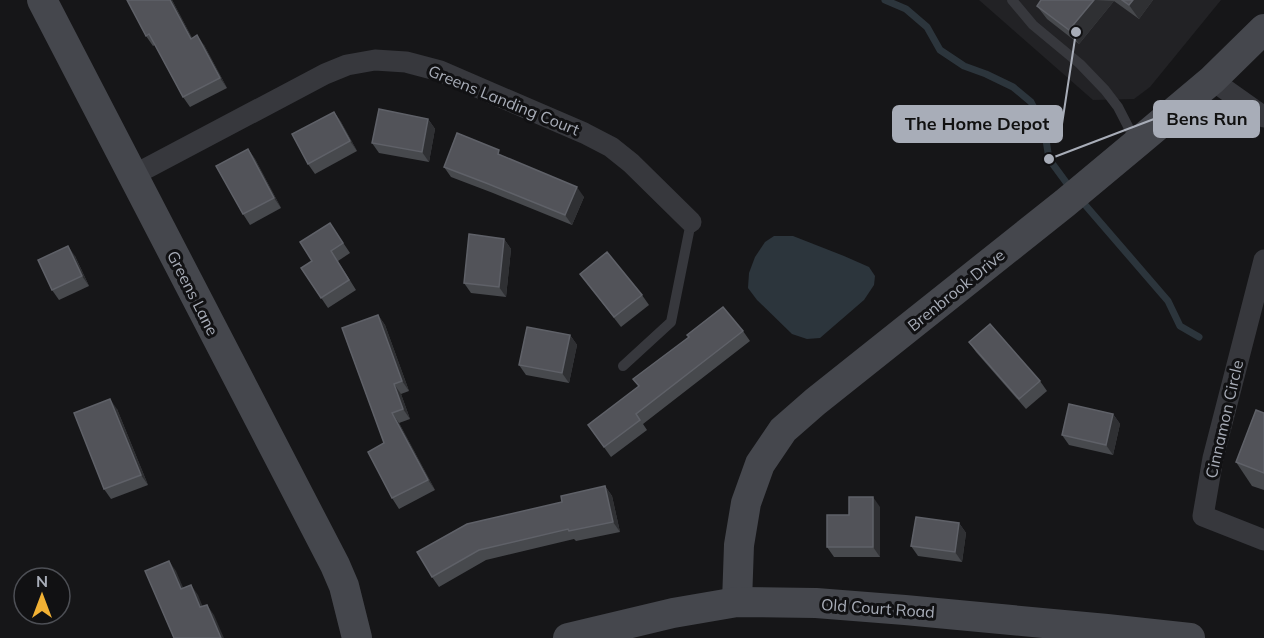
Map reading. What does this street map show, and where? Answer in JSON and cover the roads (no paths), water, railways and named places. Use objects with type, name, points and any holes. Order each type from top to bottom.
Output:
[{"type":"street","name":"Greens Lane","points":[[42,0],[335,565],[344,586],[357,638]]},
{"type":"street","name":"Brenbrook Drive","points":[[737,602],[739,545],[746,503],[760,464],[783,430],[1076,194],[1212,80],[1264,29]]},
{"type":"street","name":"Greens Landing Court","points":[[132,176],[347,64],[375,60],[406,62],[440,71],[611,147],[631,163],[691,222]]},
{"type":"street","points":[[1212,80],[1264,117]]},
{"type":"street","name":"Cinnamon Circle","points":[[1264,260],[1213,458],[1203,516],[1264,540]]},
{"type":"street","name":"Greens Lane","points":[[344,586],[377,638]]},
{"type":"street","name":"Old Court Road","points":[[568,638],[673,613],[737,602],[816,603],[905,610],[1190,638]]},
{"type":"lane","points":[[1012,0],[1033,25],[1080,64],[1105,90],[1118,107],[1137,143]]},
{"type":"lane","points":[[623,366],[671,322],[691,222]]},
{"type":"waterway","points":[[885,0],[906,9],[927,27],[940,50],[964,66],[1013,87],[1031,102],[1044,127],[1049,159],[1071,189]]},
{"type":"waterway","points":[[1080,199],[1168,301],[1180,326],[1199,337]]},
{"type":"place","name":"The Home Depot","points":[[1076,32]]},
{"type":"place","name":"Bens Run","points":[[1049,159]]}]
